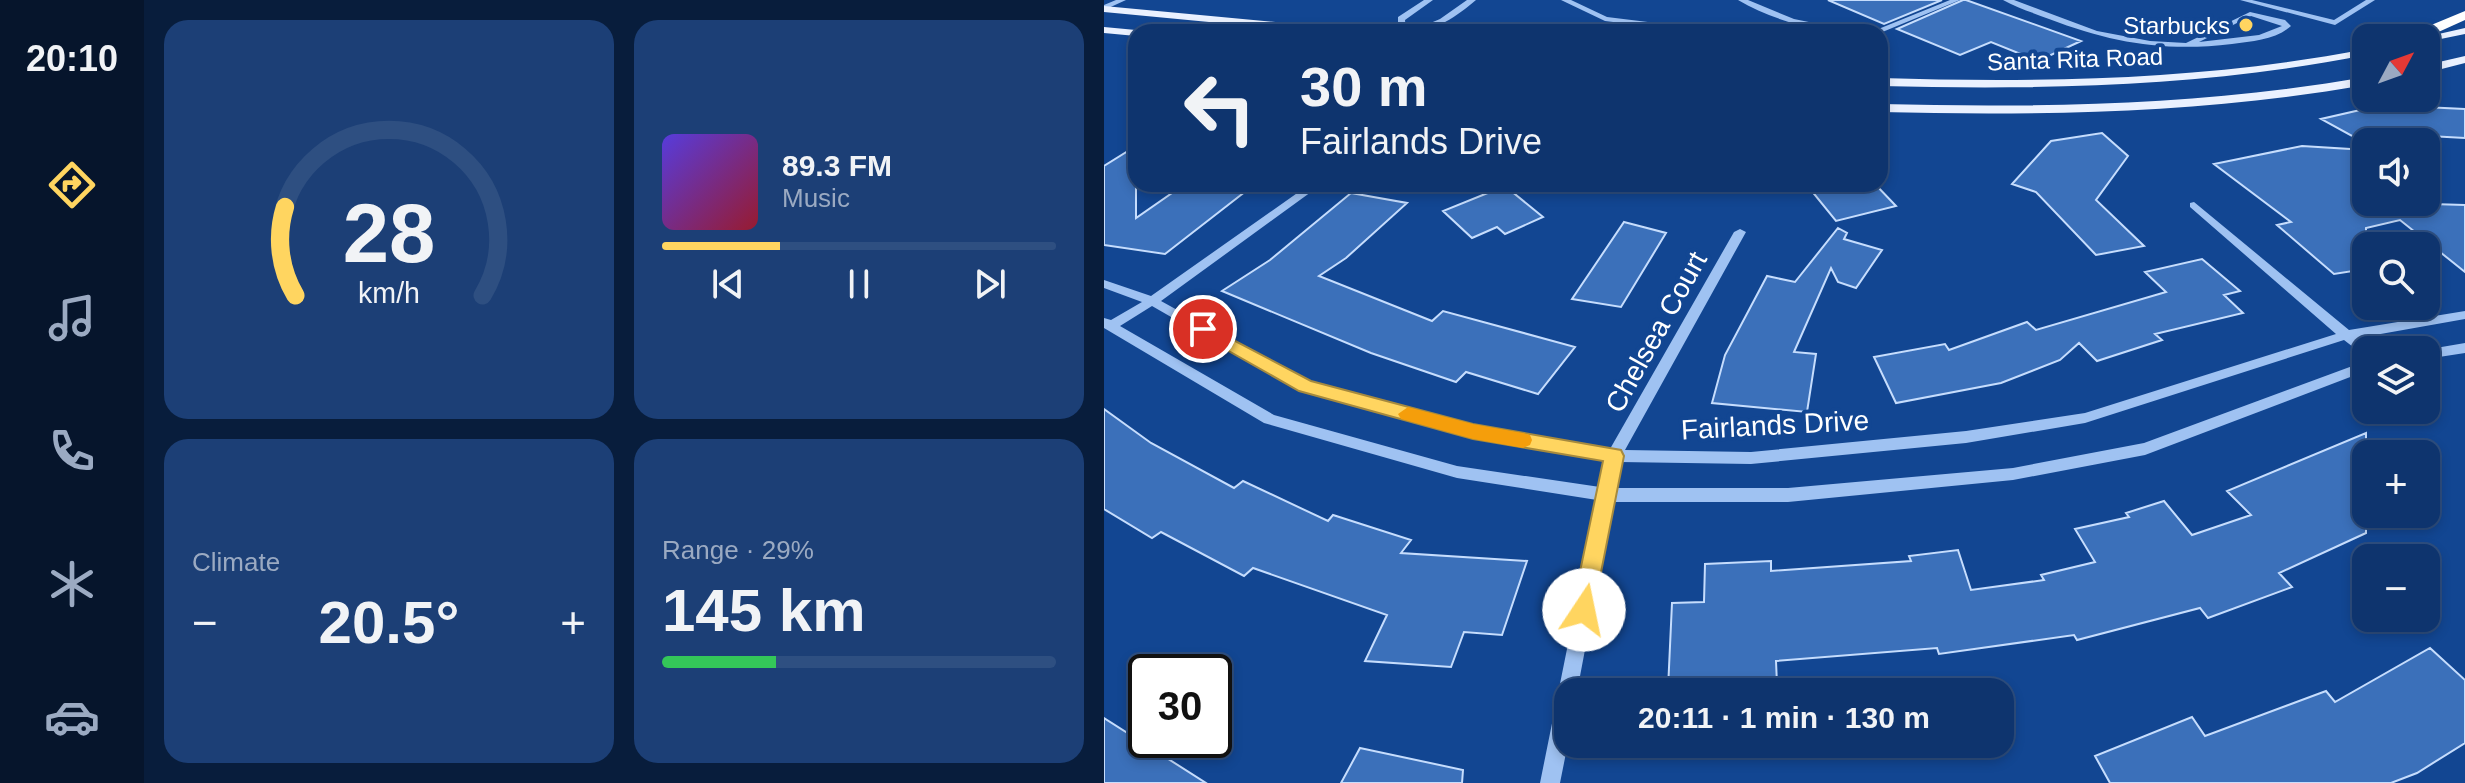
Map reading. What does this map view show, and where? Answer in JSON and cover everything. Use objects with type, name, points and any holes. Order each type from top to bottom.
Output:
[{"type":"highway","points":[[2440,26],[2465,15]]},
{"type":"main road","points":[[1104,8],[1268,24]]},
{"type":"main road","points":[[1104,30],[1128,32]]},
{"type":"main road","points":[[2440,36],[2465,31]]},
{"type":"main road","name":"Santa Rita Road","points":[[1888,82],[1995,84],[2143,80],[2290,65],[2352,54]]},
{"type":"main road","points":[[2440,65],[2465,59]]},
{"type":"main road","name":"Santa Rita Road","points":[[1888,108],[1971,111],[2167,105],[2253,98],[2352,83]]},
{"type":"street","points":[[1104,8],[1122,0]]},
{"type":"street","points":[[1401,24],[1401,19],[1429,0]]},
{"type":"street","points":[[1435,24],[1472,0]]},
{"type":"street","points":[[1565,0],[1605,19],[1647,24]]},
{"type":"street","points":[[1742,0],[1792,21],[1809,24]]},
{"type":"street","points":[[1888,27],[1956,0]]},
{"type":"street","points":[[2007,0],[2122,40],[2185,46],[2260,38],[2278,33],[2287,26],[2250,14],[2185,46]]},
{"type":"street","points":[[2244,0],[2335,23],[2371,0]]},
{"type":"street","points":[[1108,324],[1152,301],[1306,192]]},
{"type":"street","points":[[2194,205],[2352,339]]},
{"type":"street","name":"Chelsea Court","points":[[1550,783],[1614,456],[1740,232]]},
{"type":"street","name":"Fairlands Drive","points":[[1104,284],[1152,301],[1305,387],[1473,432],[1614,456],[1751,458],[1966,437],[2085,418],[2347,335],[2465,315]]},
{"type":"street","points":[[1108,324],[1269,419],[1457,472],[1607,495],[1788,495],[2013,474],[2145,449],[2352,371]]},
{"type":"street","points":[[2440,352],[2465,348]]},
{"type":"building","points":[[1828,0],[1942,0],[1884,24]]},
{"type":"building","points":[[1963,0],[2081,41],[2038,61],[1991,42],[1960,55],[1897,29]]},
{"type":"building","points":[[2465,109],[2465,138],[2440,137],[2440,128],[2352,128],[2352,136],[2321,119],[2352,112]]},
{"type":"building","points":[[2102,133],[2128,156],[2096,200],[2144,246],[2096,255],[2036,192],[2012,184],[2051,141]]},
{"type":"building","points":[[2302,146],[2352,149],[2352,216],[2440,216],[2440,204],[2465,205],[2465,272],[2440,252],[2440,232],[2415,232],[2400,220],[2366,228],[2366,232],[2352,232],[2352,271],[2334,274],[2277,225],[2291,222],[2214,164]]},
{"type":"building","points":[[1128,151],[1128,192],[1136,192],[1136,218],[1173,192],[1245,192],[1165,254],[1104,245],[1104,166]]},
{"type":"building","points":[[1490,192],[1512,192],[1543,217],[1505,234],[1497,227],[1472,238],[1443,211]]},
{"type":"building","points":[[1812,192],[1883,192],[1896,206],[1836,221]]},
{"type":"building","points":[[1351,193],[1407,203],[1346,258],[1319,276],[1432,321],[1443,311],[1575,347],[1538,394],[1466,372],[1456,382],[1371,353],[1222,291],[1270,260]]},
{"type":"building","points":[[1624,222],[1666,233],[1621,307],[1572,299]]},
{"type":"building","points":[[1838,228],[1847,233],[1844,239],[1882,250],[1856,288],[1838,282],[1831,268],[1794,352],[1816,354],[1807,412],[1712,403],[1725,355],[1767,276],[1795,282]]},
{"type":"building","points":[[2202,259],[2240,291],[2224,295],[2243,313],[2155,334],[2162,340],[2097,361],[2079,343],[2060,360],[2001,383],[1896,403],[1874,357],[1945,344],[1949,350],[2027,322],[2036,330],[2166,292],[2145,272]]},
{"type":"building","points":[[1104,409],[1151,443],[1234,488],[1243,481],[1328,521],[1333,515],[1411,540],[1401,553],[1527,561],[1502,635],[1464,632],[1451,667],[1365,661],[1387,615],[1253,568],[1244,576],[1161,532],[1152,538],[1104,509]]},
{"type":"building","points":[[2366,433],[2366,440],[2352,440],[2352,528],[2366,528],[2366,533],[2279,573],[2292,587],[2208,618],[2200,608],[2077,640],[2074,635],[1939,654],[1937,648],[1776,661],[1777,678],[1669,678],[1672,603],[1704,602],[1705,564],[1771,561],[1771,571],[1911,561],[1909,556],[1958,550],[1971,590],[2044,580],[2041,575],[2095,562],[2075,529],[2129,517],[2126,513],[2164,501],[2192,535],[2251,515],[2227,491]]},
{"type":"building","points":[[2430,648],[2465,680],[2465,743],[2417,773],[2391,783],[2110,783],[2095,756],[2192,717],[2205,736],[2326,691],[2335,702]]},
{"type":"building","points":[[1104,718],[1128,733],[1128,758],[1167,758],[1206,783],[1104,783]]},
{"type":"building","points":[[1360,748],[1463,770],[1462,783],[1341,783]]},
{"type":"slow traffic","points":[[1408,414],[1473,432],[1523,440]]},
{"type":"place","name":"Starbucks","points":[[2246,25]]},
{"type":"route","points":[[1203,329],[1305,387],[1473,432],[1614,456],[1584,610]]}]
